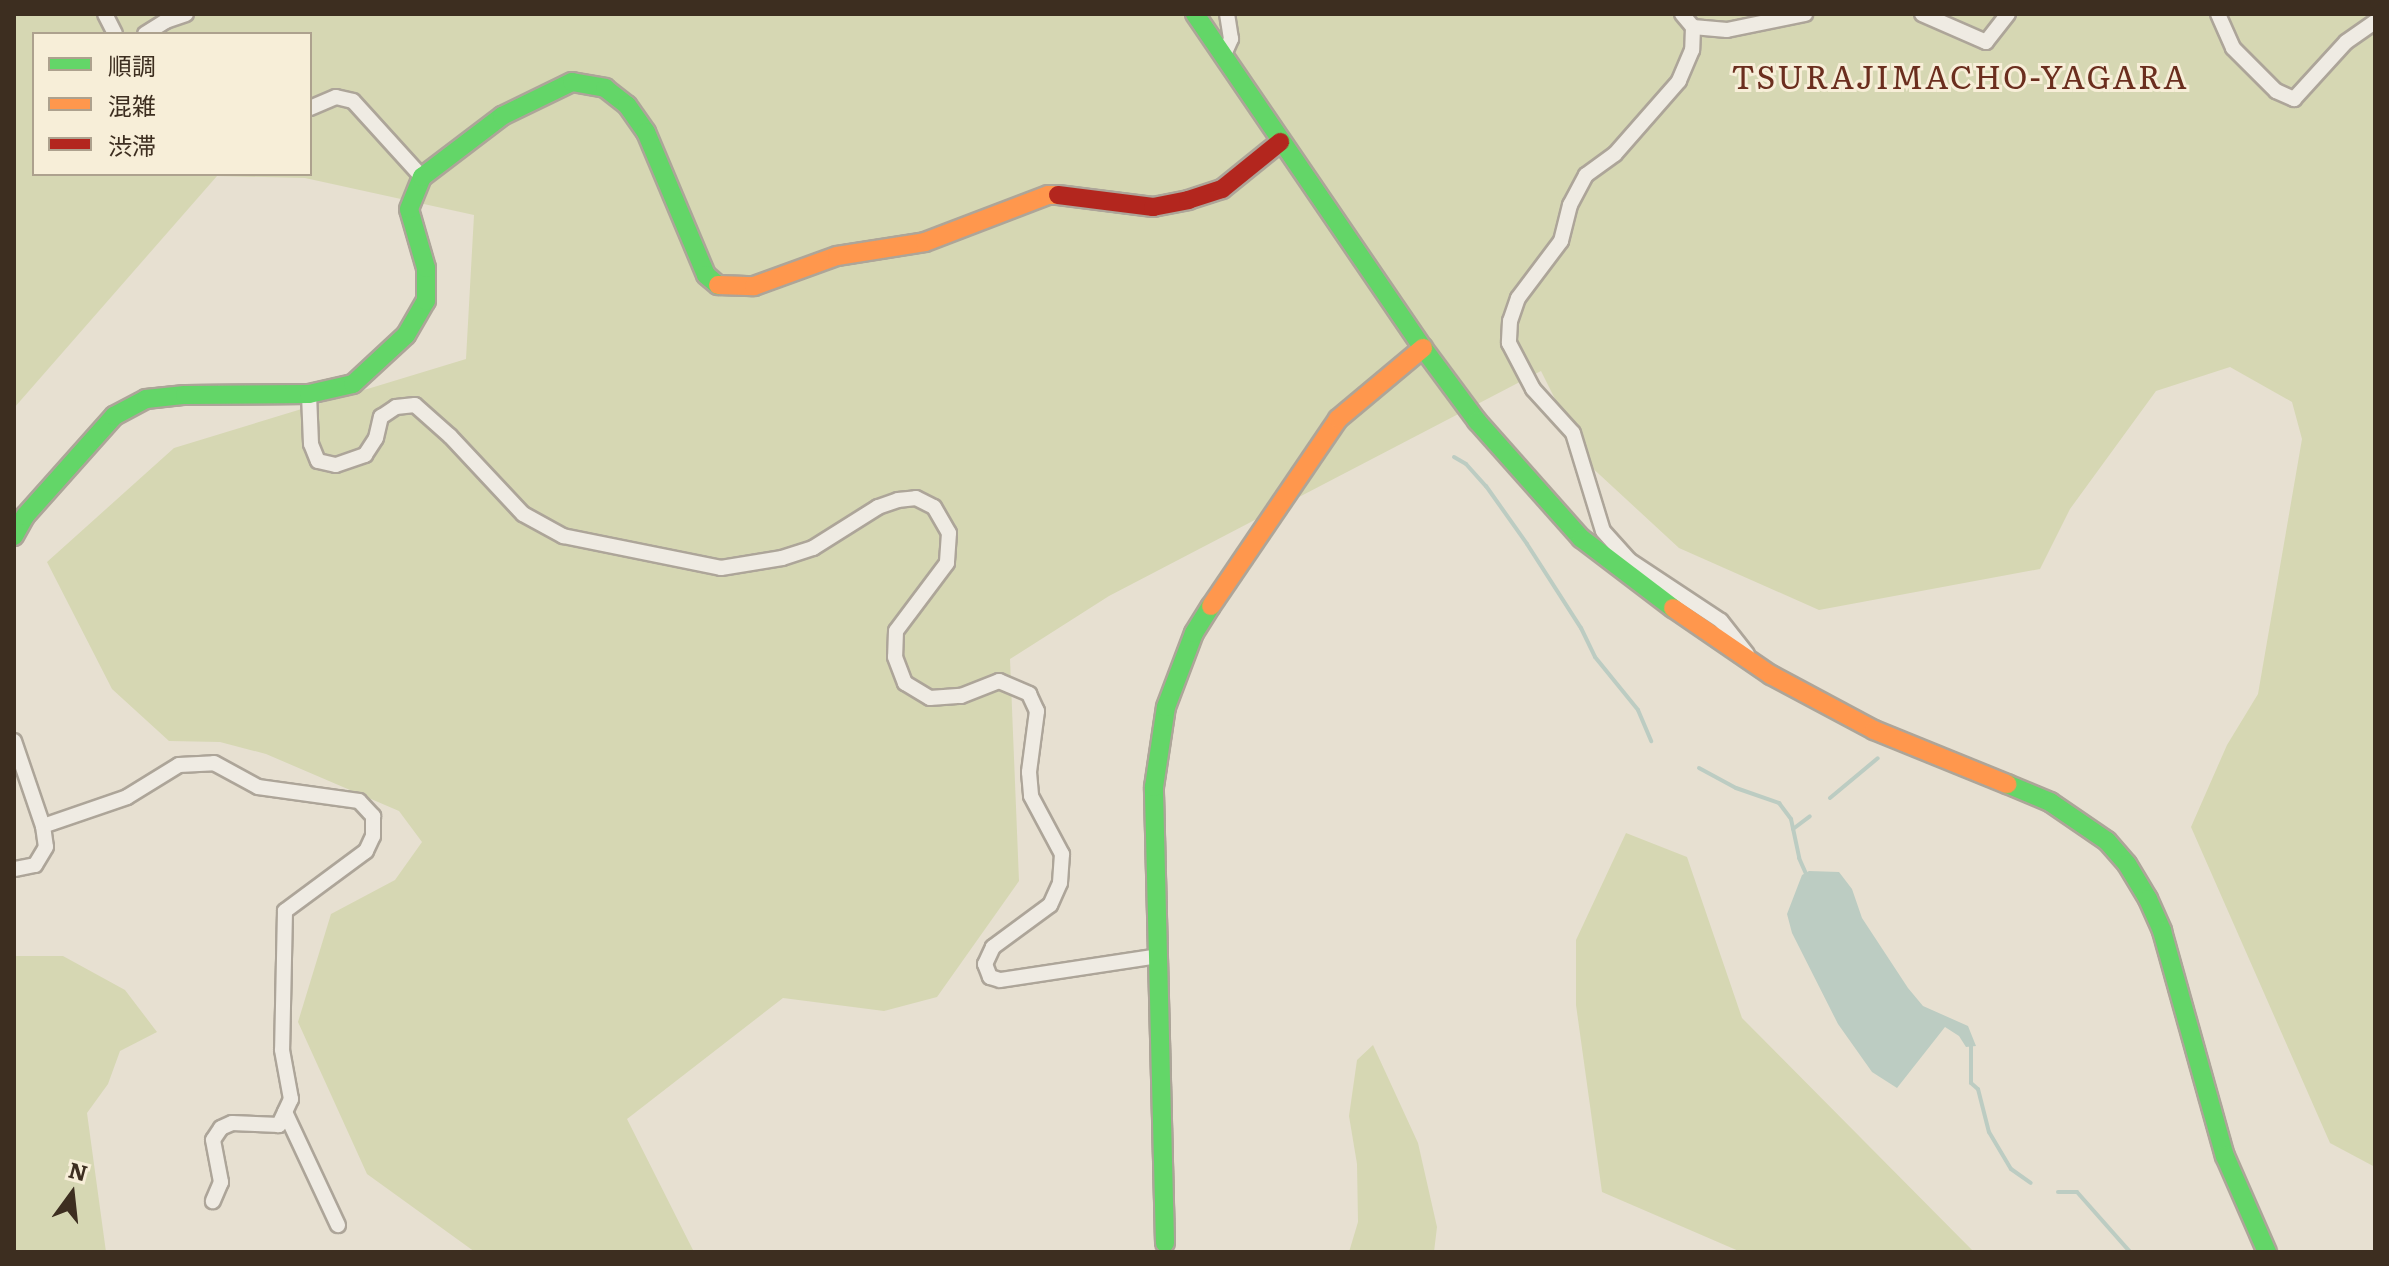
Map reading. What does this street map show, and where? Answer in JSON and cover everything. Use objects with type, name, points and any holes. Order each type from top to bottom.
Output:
[{"type":"street","points":[[105,14],[114,32]]},
{"type":"street","points":[[148,32],[186,14]]},
{"type":"street","points":[[1195,14],[1423,348],[1477,421],[1581,538],[1640,586],[1754,664],[1874,730],[2050,802],[2107,841],[2127,864],[2162,931],[2225,1156],[2261,1232],[2267,1252]]},
{"type":"street","points":[[1223,57],[1231,39],[1227,14]]},
{"type":"street","points":[[1682,14],[1693,27],[1692,50],[1679,81],[1615,154],[1586,175],[1570,205],[1561,241],[1518,298],[1510,321],[1509,343],[1533,389],[1573,433],[1603,531],[1629,560],[1721,621],[1754,664]]},
{"type":"street","points":[[1693,27],[1727,30],[1805,14]]},
{"type":"street","points":[[1922,14],[1986,42],[2008,14]]},
{"type":"street","points":[[2218,14],[2233,48],[2276,91],[2294,99],[2346,42],[2375,22]]},
{"type":"street","points":[[14,536],[25,516],[114,416],[146,399],[185,395],[309,394],[353,384],[406,335],[426,301],[426,268],[409,209],[422,177],[502,116],[572,82],[605,88],[627,105],[646,132],[706,275],[719,285],[754,286],[837,256],[925,242],[1048,195],[1093,197],[1153,207],[1188,200],[1222,189],[1280,142]]},
{"type":"street","points":[[312,107],[336,97],[353,101],[422,177]]},
{"type":"street","points":[[1165,1243],[1154,787],[1166,707],[1194,633],[1311,454],[1338,419],[1423,348]]},
{"type":"street","points":[[309,394],[311,444],[318,461],[336,465],[365,455],[376,438],[381,417],[396,407],[415,405],[450,436],[523,514],[563,536],[721,568],[782,558],[813,548],[878,507],[898,500],[916,498],[934,507],[949,533],[947,563],[896,631],[895,657],[905,683],[930,698],[961,696],[999,681],[1029,694],[1037,711],[1029,772],[1031,796],[1062,854],[1060,883],[1050,905],[993,947],[985,964],[990,977],[1000,980],[1159,956]]},
{"type":"street","points":[[14,741],[43,826],[46,847],[35,865],[14,869]]},
{"type":"street","points":[[43,826],[127,797],[179,765],[214,763],[258,787],[359,801],[373,816],[373,836],[366,851],[285,911],[282,1050],[291,1099],[279,1125],[232,1123],[221,1128],[213,1140],[221,1182],[213,1201]]},
{"type":"street","points":[[285,1112],[338,1225]]},
{"type":"green space","points":[[14,14],[2375,14],[2375,1167],[2330,1143],[2191,827],[2227,745],[2258,694],[2302,439],[2292,402],[2230,367],[2156,391],[2070,509],[2040,569],[1819,610],[1679,548],[1587,463],[1541,371],[1109,596],[1010,659],[1019,881],[937,997],[884,1011],[783,998],[627,1119],[694,1252],[475,1252],[367,1174],[298,1022],[331,914],[395,880],[422,842],[399,811],[266,754],[220,742],[169,741],[112,689],[47,562],[174,448],[466,359],[474,215],[305,178],[217,176],[14,408]]},
{"type":"green space","points":[[1626,833],[1687,857],[1742,1018],[1974,1252],[1741,1252],[1602,1192],[1576,1005],[1576,940]]},
{"type":"green space","points":[[14,956],[63,956],[125,990],[157,1032],[120,1051],[108,1084],[87,1113],[106,1252],[14,1252]]},
{"type":"green space","points":[[1373,1045],[1418,1143],[1437,1227],[1434,1252],[1349,1252],[1358,1222],[1357,1164],[1349,1116],[1357,1060]]},
{"type":"shaded area","points":[[1809,871],[1839,872],[1852,889],[1862,918],[1908,988],[1923,1006],[1968,1026],[1976,1046],[1966,1047],[1959,1036],[1945,1027],[1897,1088],[1872,1072],[1838,1024],[1792,933],[1787,914],[1802,875]]},
{"type":"waterway","points":[[1454,457],[1466,464],[1486,486],[1527,544],[1581,628],[1595,657],[1638,710],[1651,741]]},
{"type":"waterway","points":[[1830,798],[1878,758]]},
{"type":"waterway","points":[[1699,768],[1736,788],[1779,803],[1791,819],[1799,858],[1808,878]]},
{"type":"waterway","points":[[1793,829],[1810,816]]},
{"type":"waterway","points":[[1971,1042],[1971,1083],[1978,1089],[1989,1132],[2011,1169],[2031,1183]]},
{"type":"waterway","points":[[2058,1192],[2077,1192],[2130,1252]]},
{"type":"traffic: fast","points":[[1195,14],[1423,348],[1477,421],[1581,538],[1673,608]]},
{"type":"traffic: fast","points":[[14,536],[25,516],[114,416],[146,399],[185,395],[309,394],[353,384],[406,335],[426,301],[426,268],[409,209],[422,177],[502,116],[572,82],[605,88],[627,105],[646,132],[706,275],[718,285]]},
{"type":"traffic: fast","points":[[1165,1243],[1154,787],[1166,707],[1194,633],[1211,606]]},
{"type":"traffic: fast","points":[[2007,784],[2050,802],[2107,841],[2127,864],[2148,899],[2162,931],[2225,1156],[2267,1252]]},
{"type":"traffic: slow","points":[[718,285],[754,286],[837,256],[925,242],[1048,195],[1058,195]]},
{"type":"traffic: slow","points":[[1211,606],[1338,419],[1423,348]]},
{"type":"traffic: slow","points":[[1673,608],[1771,675],[1874,730],[2007,784]]},
{"type":"traffic: jam","points":[[1058,195],[1153,207],[1188,200],[1222,189],[1280,142]]},
{"type":"district","name":"TSURAJIMACHO-YAGARA","points":[[1960,75]]}]
